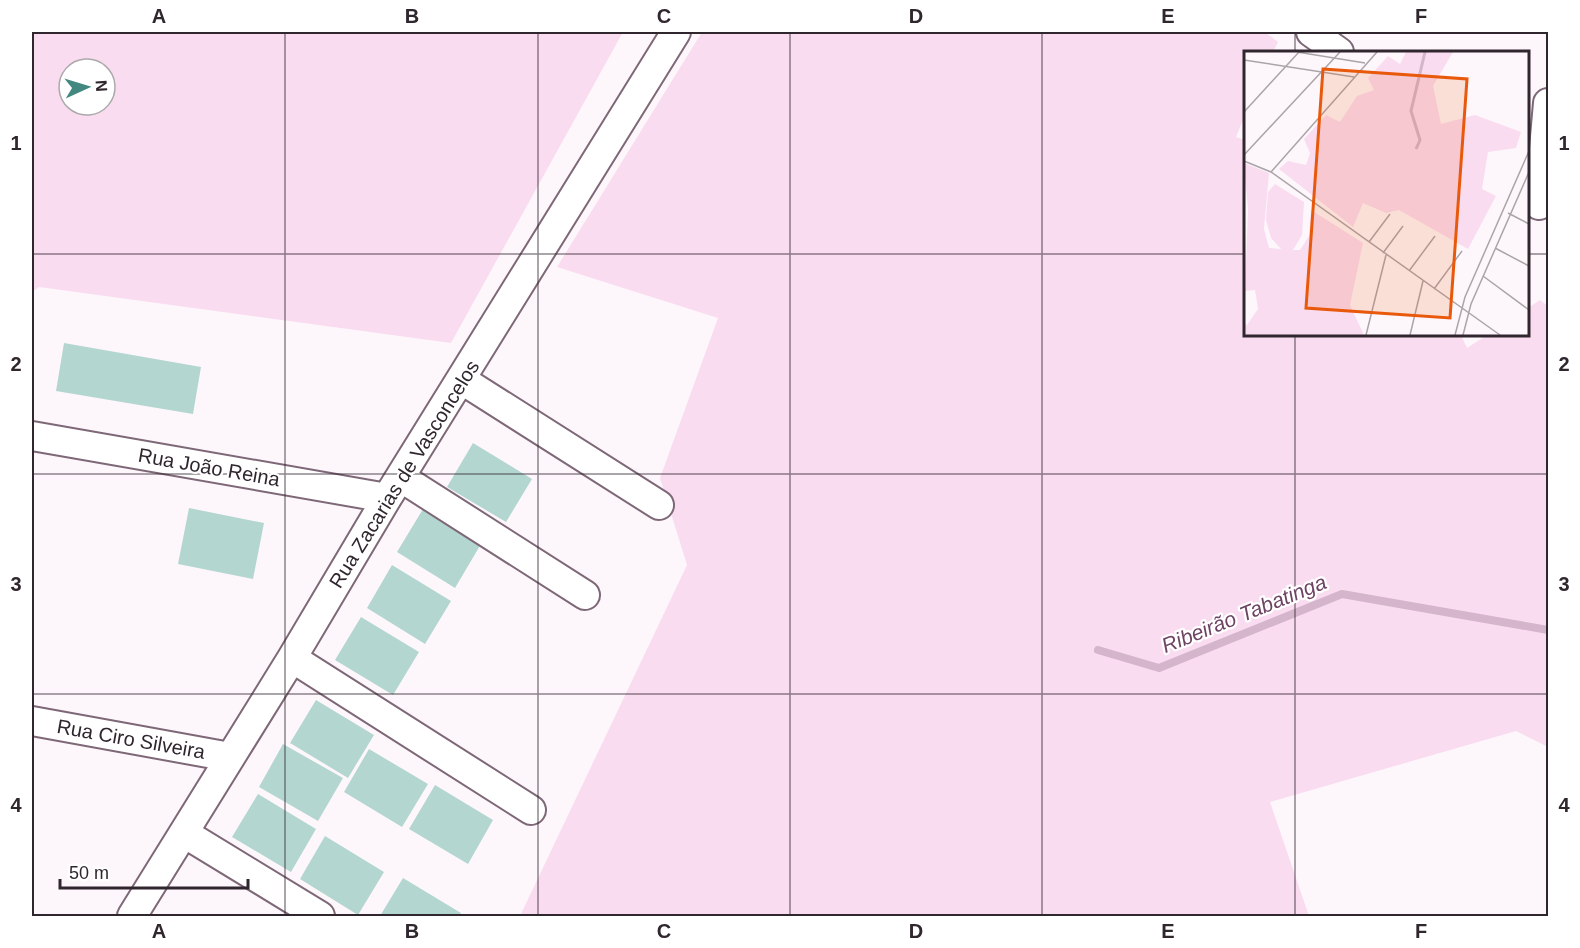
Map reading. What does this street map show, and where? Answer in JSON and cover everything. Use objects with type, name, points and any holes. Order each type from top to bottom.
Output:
[{"type":"street","name":"Rua Zacarias de Vasconcelos","points":[[132,916],[292,658],[393,488],[676,32]]},
{"type":"street","points":[[1311,32],[1337,51]]},
{"type":"street","points":[[1538,204],[1548,103]]},
{"type":"street","points":[[462,380],[659,505]]},
{"type":"street","name":"Rua João Reina","points":[[32,436],[393,488]]},
{"type":"street","points":[[393,488],[585,595]]},
{"type":"street","points":[[292,658],[531,810]]},
{"type":"street","name":"Rua Ciro Silveira","points":[[32,721],[230,756]]},
{"type":"street","points":[[184,833],[320,916]]},
{"type":"shaded area","points":[[32,32],[623,32],[451,343],[39,287],[32,292]]},
{"type":"shaded area","points":[[702,32],[1265,32],[1278,42],[1274,51],[1244,51],[1244,117],[1236,137],[1244,140],[1244,336],[1461,336],[1467,348],[1485,336],[1529,336],[1529,307],[1540,300],[1548,306],[1548,747],[1516,731],[1270,802],[1309,916],[520,916],[687,565],[660,478],[718,318],[557,267]]},
{"type":"building","points":[[64,343],[201,367],[193,414],[56,391]]},
{"type":"building","points":[[473,443],[532,479],[506,522],[447,487]]},
{"type":"building","points":[[189,508],[264,523],[253,579],[178,564]]},
{"type":"building","points":[[423,509],[481,544],[455,588],[397,552]]},
{"type":"building","points":[[392,565],[451,601],[425,644],[367,608]]},
{"type":"building","points":[[361,617],[419,652],[393,695],[335,660]]},
{"type":"building","points":[[316,700],[374,735],[348,778],[290,743]]},
{"type":"building","points":[[283,744],[343,778],[318,821],[259,787]]},
{"type":"building","points":[[369,749],[428,784],[402,827],[344,792]]},
{"type":"building","points":[[435,785],[493,820],[468,864],[409,829]]},
{"type":"building","points":[[258,794],[316,829],[291,872],[232,837]]},
{"type":"building","points":[[325,836],[384,872],[358,915],[300,879]]},
{"type":"building","points":[[403,878],[461,913],[459,916],[380,916]]},
{"type":"waterway","name":"Ribeirão Tabatinga","points":[[1098,650],[1159,668],[1342,594],[1548,630]]}]
